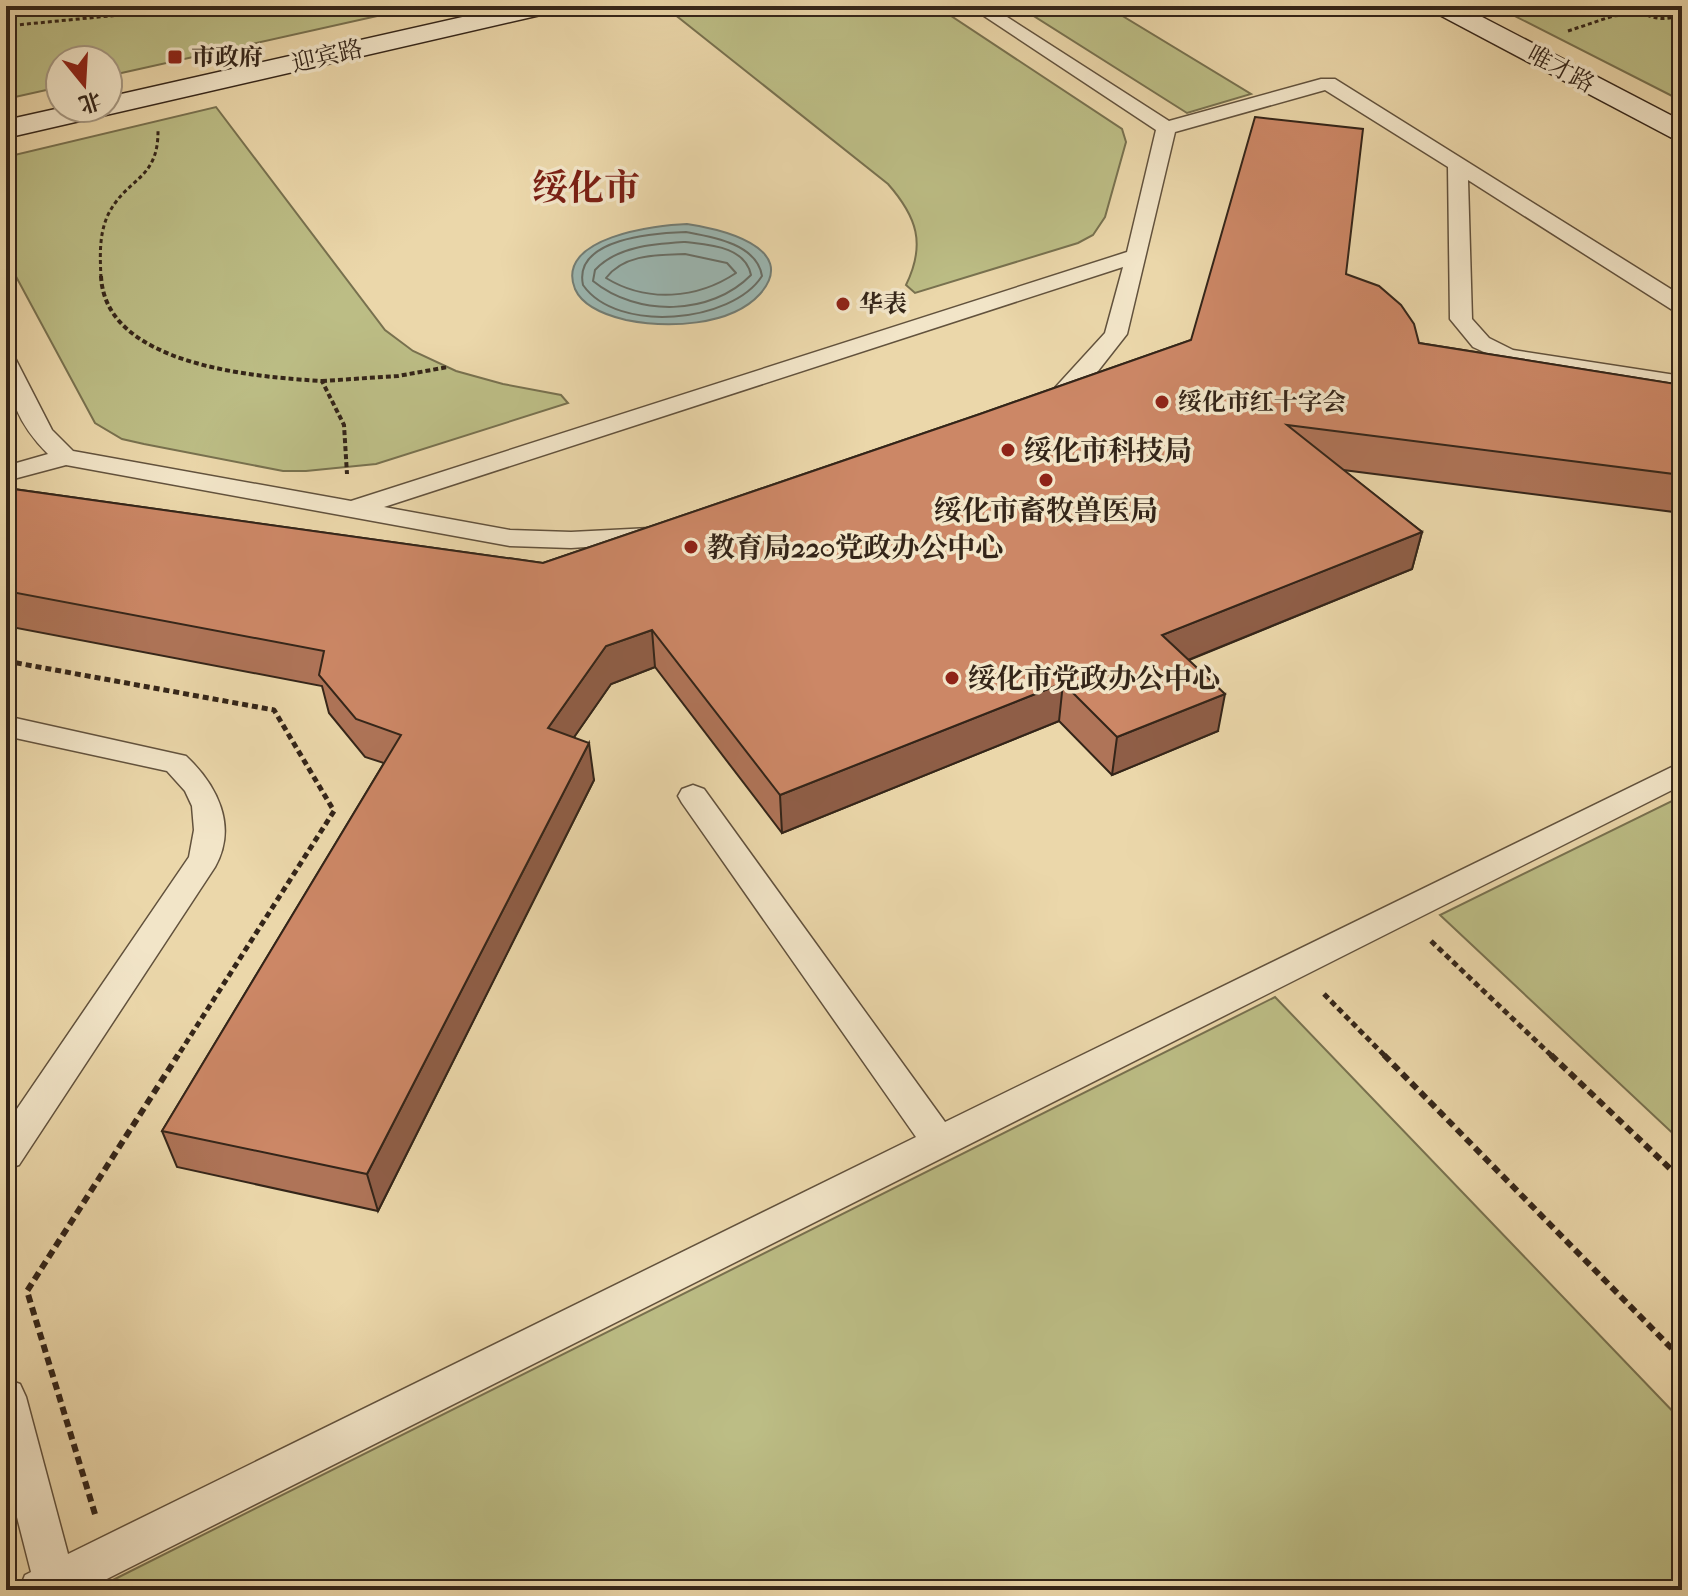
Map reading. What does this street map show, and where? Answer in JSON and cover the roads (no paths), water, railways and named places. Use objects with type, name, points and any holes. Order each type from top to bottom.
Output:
[{"type":"main road","name":"迎宾路","points":[[124,101],[545,6]]},
{"type":"main road","name":"唯才路","points":[[1441,6],[1682,132]]},
{"type":"main road","points":[[6,129],[44,120]]},
{"type":"lane","points":[[978,6],[1166,128],[1328,83],[1682,306]]},
{"type":"lane","points":[[1021,420],[1060,396],[1116,334],[1166,128]]},
{"type":"lane","points":[[1458,163],[1461,319],[1465,329],[1490,349],[1508,356],[1682,383]]},
{"type":"lane","points":[[354,509],[1136,256]]},
{"type":"lane","points":[[6,361],[41,433],[65,457]]},
{"type":"lane","points":[[6,474],[65,457],[510,538],[630,540],[673,533]]},
{"type":"lane","points":[[6,726],[176,763],[195,779],[208,808],[212,833],[204,859],[6,1154]]},
{"type":"lane","points":[[6,1397],[47,1586],[1682,772]]},
{"type":"lane","points":[[693,796],[938,1140]]},
{"type":"water","points":[[687,224],[734,236],[763,252],[770,264],[770,278],[760,294],[747,305],[715,319],[660,324],[619,318],[597,310],[584,301],[575,289],[573,271],[579,257],[593,246],[633,231]]},
{"type":"place","name":"市政府","points":[[175,57]]},
{"type":"place","name":"华表","points":[[843,304]]},
{"type":"place","name":"绥化市红十字会","points":[[1162,402]]},
{"type":"place","name":"绥化市科技局","points":[[1008,450]]},
{"type":"place","name":"绥化市畜牧兽医局","points":[[1046,480]]},
{"type":"place","name":"教育局220党政办公中心","points":[[691,547]]},
{"type":"place","name":"绥化市党政办公中心","points":[[952,678]]},
{"type":"district","name":"绥化市","points":[[586,187]]}]
